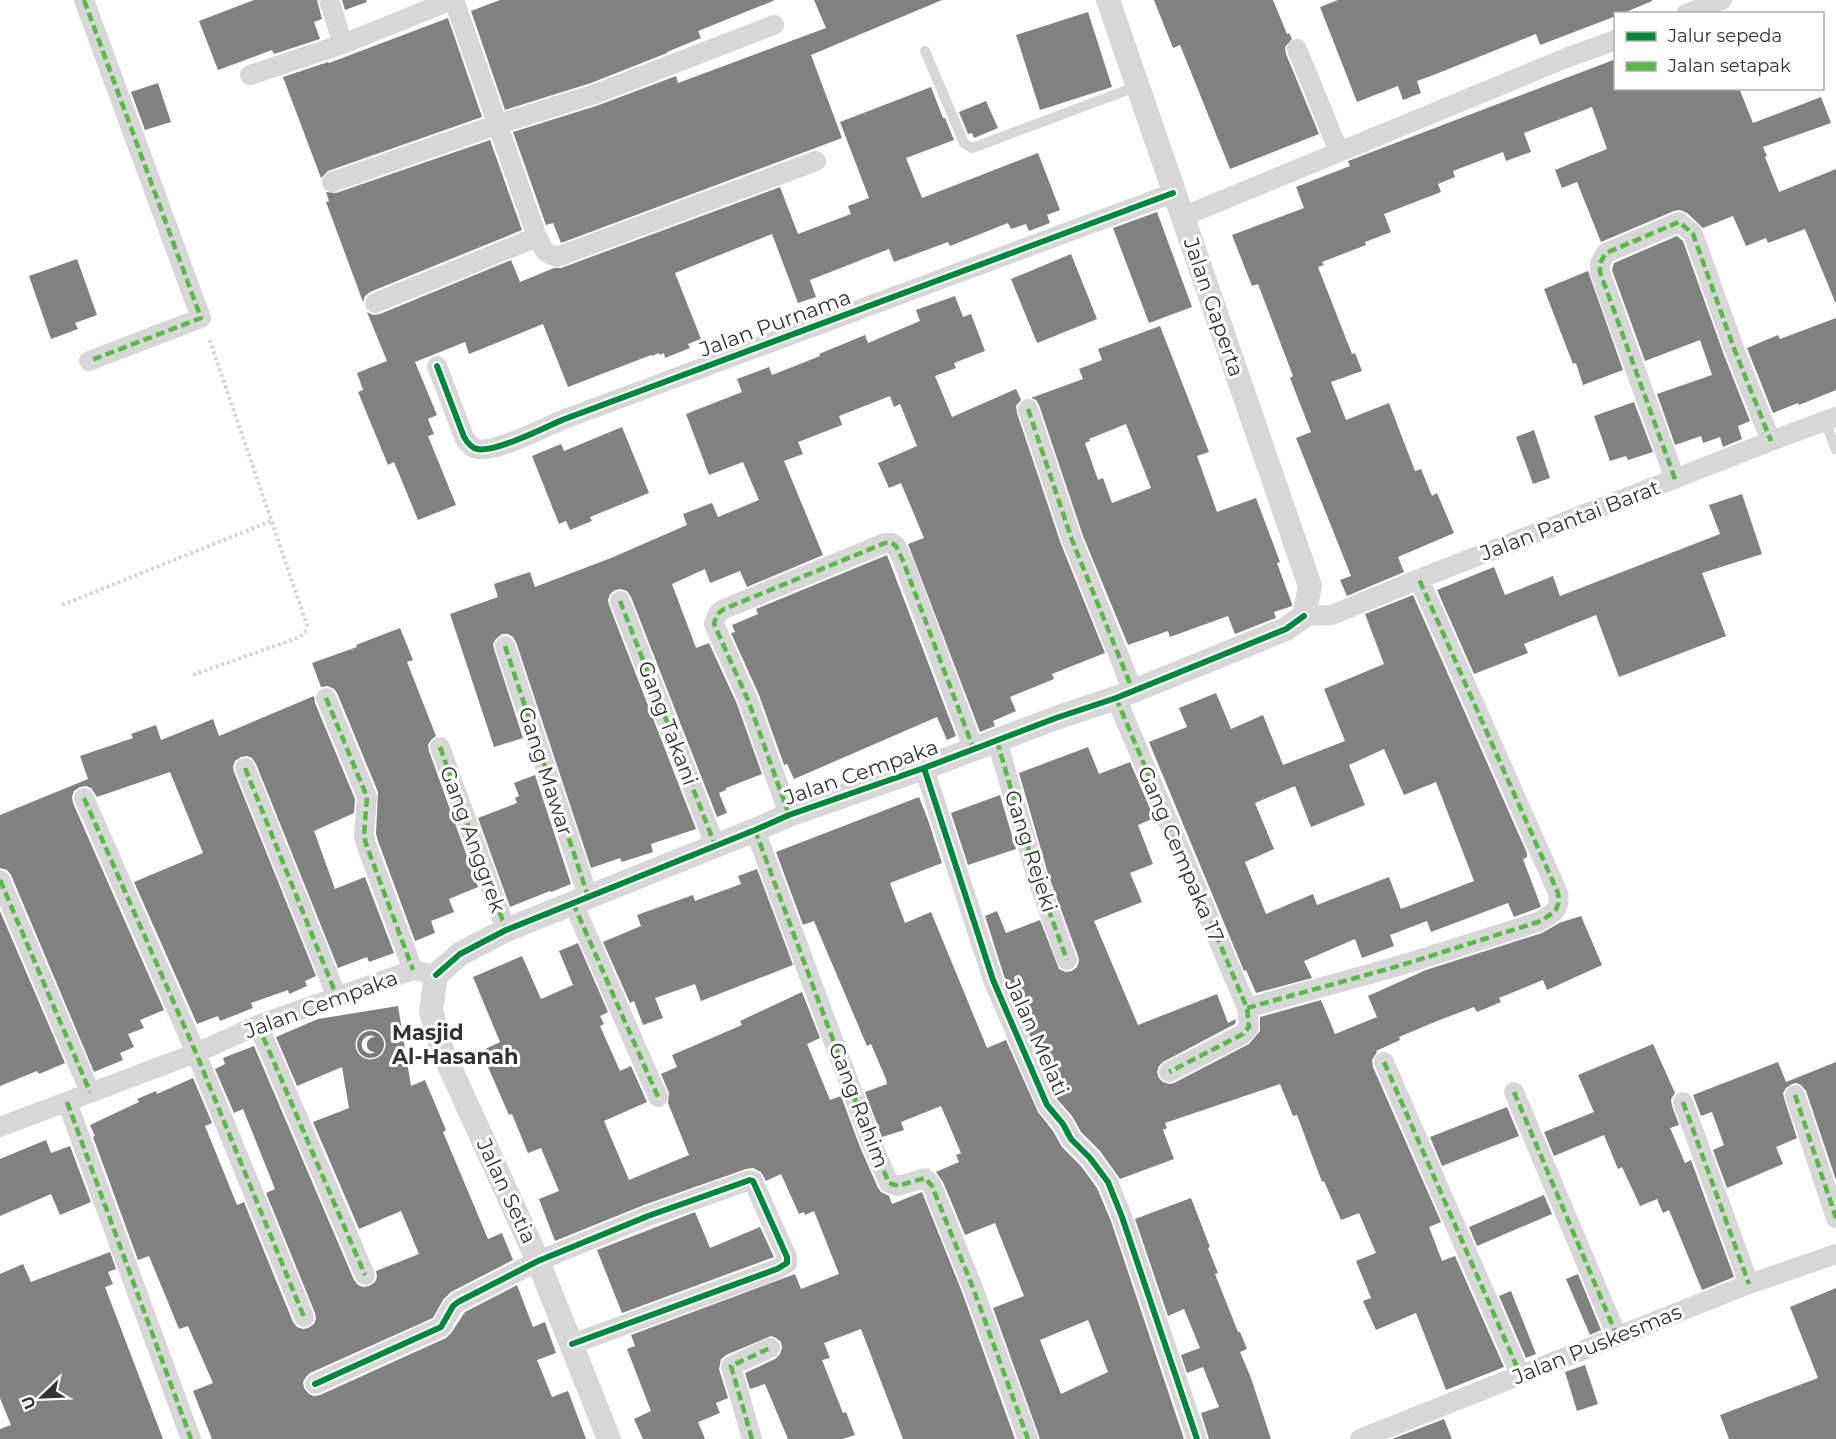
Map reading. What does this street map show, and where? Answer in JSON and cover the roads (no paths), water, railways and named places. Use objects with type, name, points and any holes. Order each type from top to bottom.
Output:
[{"type":"street","points":[[84,0],[201,318],[89,361]]},
{"type":"street","points":[[328,0],[343,44]]},
{"type":"street","name":"Jalan Gaperta","points":[[1108,0],[1310,586],[1304,616]]},
{"type":"street","points":[[1691,12],[1722,0]]},
{"type":"street","points":[[250,75],[343,44],[443,2],[499,124],[537,237],[549,254],[558,257],[816,161]]},
{"type":"street","points":[[332,182],[595,93],[774,25]]},
{"type":"street","points":[[1182,216],[1566,58],[1614,41]]},
{"type":"street","points":[[1297,50],[1339,153]]},
{"type":"street","name":"Jalan Purnama","points":[[437,366],[464,437],[468,443],[479,450],[491,449],[573,416],[1173,193]]},
{"type":"street","points":[[1675,479],[1600,272],[1600,263],[1606,253],[1679,222],[1693,234],[1735,351],[1771,441]]},
{"type":"street","points":[[375,303],[537,237]]},
{"type":"street","name":"Gang Cempaka 17","points":[[1028,409],[1125,695],[1247,1008]]},
{"type":"street","name":"Jalan Pantai Barat","points":[[1304,616],[1332,615],[1831,419]]},
{"type":"street","points":[[789,815],[748,700],[714,624],[718,612],[885,543],[892,543],[896,546],[903,561],[974,750]]},
{"type":"street","points":[[1168,1072],[1244,1034],[1249,1027],[1247,1008],[1402,965],[1538,922],[1554,913],[1560,903],[1558,893],[1419,579]]},
{"type":"street","name":"Gang Takani","points":[[620,601],[715,845]]},
{"type":"street","name":"Jalan Cempaka","points":[[0,1127],[196,1053],[258,1025],[338,997],[425,973],[506,930],[580,899],[789,815],[1125,695],[1286,628],[1304,616]]},
{"type":"street","name":"Gang Mawar","points":[[505,646],[580,899],[658,1097]]},
{"type":"street","points":[[326,698],[367,797],[364,835],[366,844],[425,973]]},
{"type":"street","name":"Gang Rejeki","points":[[997,741],[1037,878],[1067,960]]},
{"type":"street","name":"Gang Anggrek","points":[[440,747],[506,930]]},
{"type":"street","points":[[245,768],[338,997]]},
{"type":"street","name":"Jalan Melati","points":[[924,768],[993,980],[1047,1105],[1063,1124],[1071,1139],[1090,1158],[1108,1182],[1197,1439]]},
{"type":"street","points":[[84,798],[196,1053],[304,1317]]},
{"type":"street","name":"Gang Rahim","points":[[755,830],[871,1142],[889,1183],[898,1186],[925,1178],[932,1186],[973,1288],[1028,1439]]},
{"type":"street","points":[[0,880],[90,1092]]},
{"type":"street","name":"Jalan Setia","points":[[425,973],[431,1011],[442,1050],[538,1261],[609,1439]]},
{"type":"street","points":[[258,1025],[365,1275]]},
{"type":"street","points":[[1384,1062],[1520,1374]]},
{"type":"street","points":[[1514,1092],[1617,1336]]},
{"type":"street","points":[[1795,1095],[1836,1218]]},
{"type":"street","points":[[67,1102],[191,1439]]},
{"type":"street","points":[[1683,1102],[1749,1284]]},
{"type":"street","points":[[315,1384],[441,1327],[453,1306],[458,1302],[538,1261],[648,1216],[750,1180],[755,1184],[788,1257],[787,1263],[777,1269],[572,1344]]},
{"type":"street","name":"Jalan Puskesmas","points":[[1360,1439],[1749,1284],[1836,1254]]},
{"type":"street","points":[[752,1439],[730,1366],[770,1348]]},
{"type":"lane","points":[[925,51],[964,143],[972,148],[1138,86]]},
{"type":"lane","points":[[1831,419],[1836,450]]},
{"type":"place","name":"Masjid Al-Hasanah","points":[[371,1044]]}]
